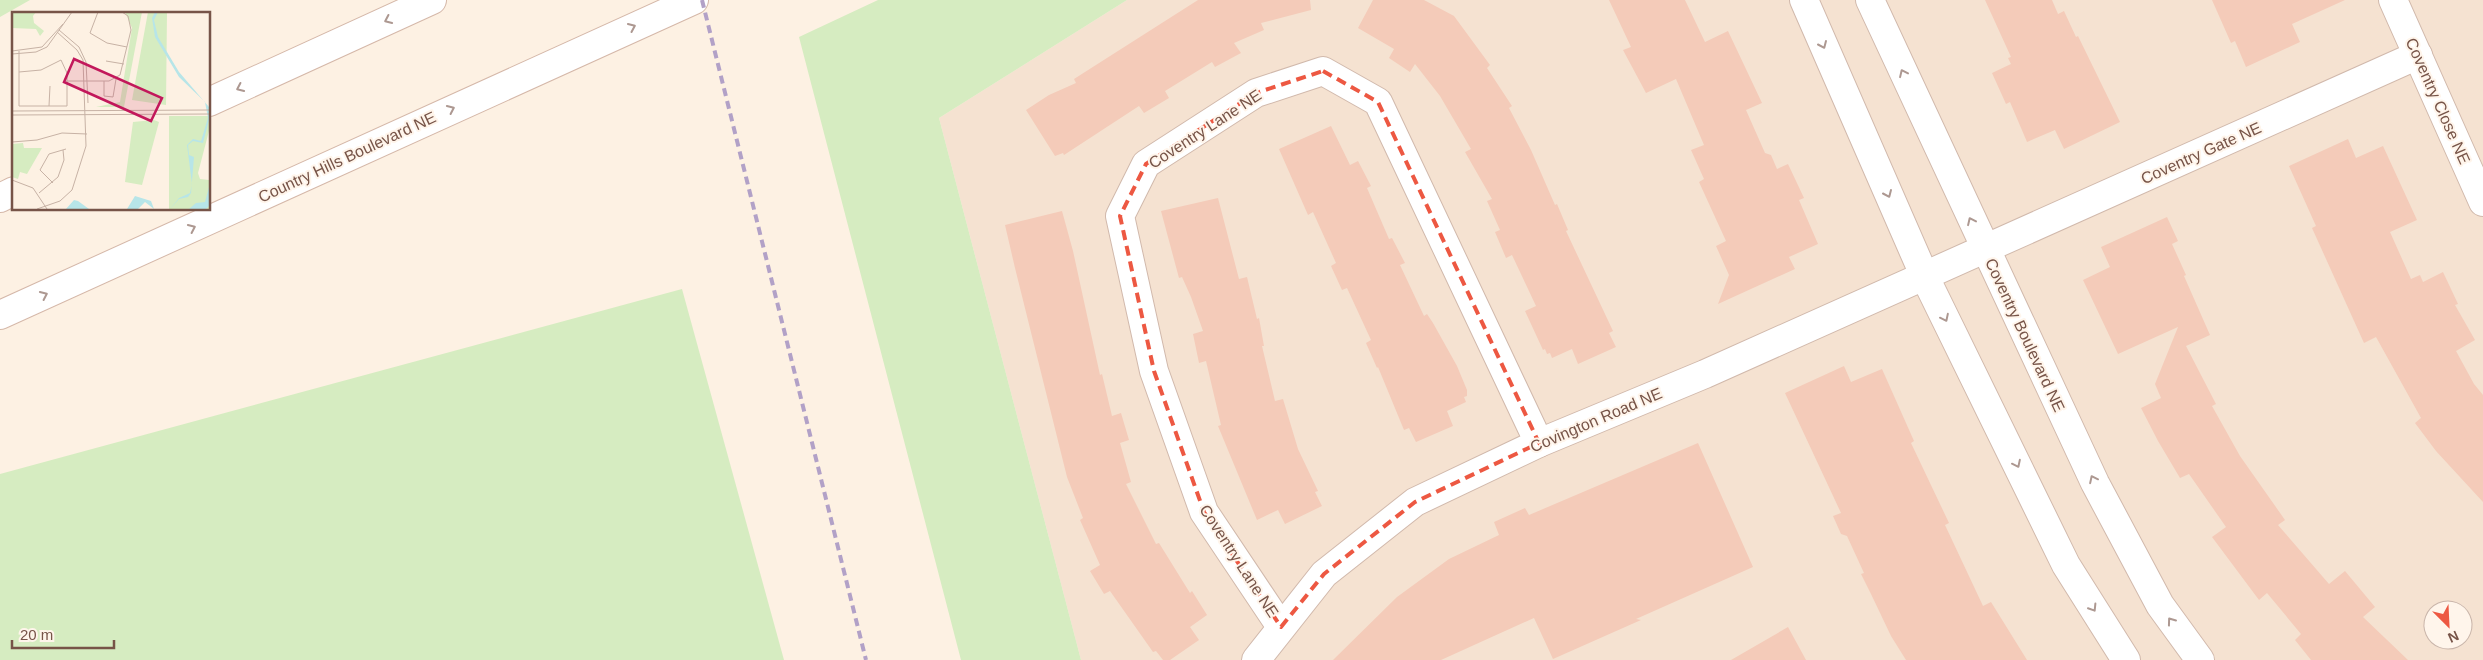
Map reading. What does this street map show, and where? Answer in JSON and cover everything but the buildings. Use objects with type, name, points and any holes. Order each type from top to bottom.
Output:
[{"type":"street","points":[[210,102],[432,0]]},
{"type":"street","name":"Country Hills Boulevard NE","points":[[0,316],[694,0]]},
{"type":"street","points":[[1804,0],[1924,275],[2066,564],[2126,660]]},
{"type":"street","name":"Coventry Boulevard NE","points":[[1870,0],[1984,250],[2095,483],[2160,605],[2200,660]]},
{"type":"street","name":"Coventry Close NE","points":[[2393,0],[2483,202]]},
{"type":"street","name":"Coventry Gate NE","points":[[1984,250],[2418,54]]},
{"type":"street","name":"Coventry Lane NE","points":[[1282,627],[1204,512],[1154,371],[1120,216],[1146,164],[1256,93],[1323,71],[1378,102],[1539,443]]},
{"type":"street","points":[[0,198],[12,193]]},
{"type":"street","name":"Covington Road NE","points":[[1256,660],[1324,574],[1416,502],[1539,443],[1706,374],[1924,275],[1984,250]]},
{"type":"highlighted area","points":[[1323,71],[1378,102],[1539,443],[1415,502],[1324,574],[1281,627],[1204,512],[1154,371],[1120,216],[1146,164],[1256,93]]},
{"type":"shaded area","points":[[1127,0],[2483,0],[2483,660],[1081,660],[939,118]]},
{"type":"green space","points":[[0,0],[30,0],[0,17]]},
{"type":"green space","points":[[878,0],[1127,0],[939,118],[1081,660],[961,660],[799,37]]},
{"type":"green space","points":[[682,289],[784,660],[0,660],[0,474]]},
{"type":"railway","points":[[702,0],[866,660]]}]
